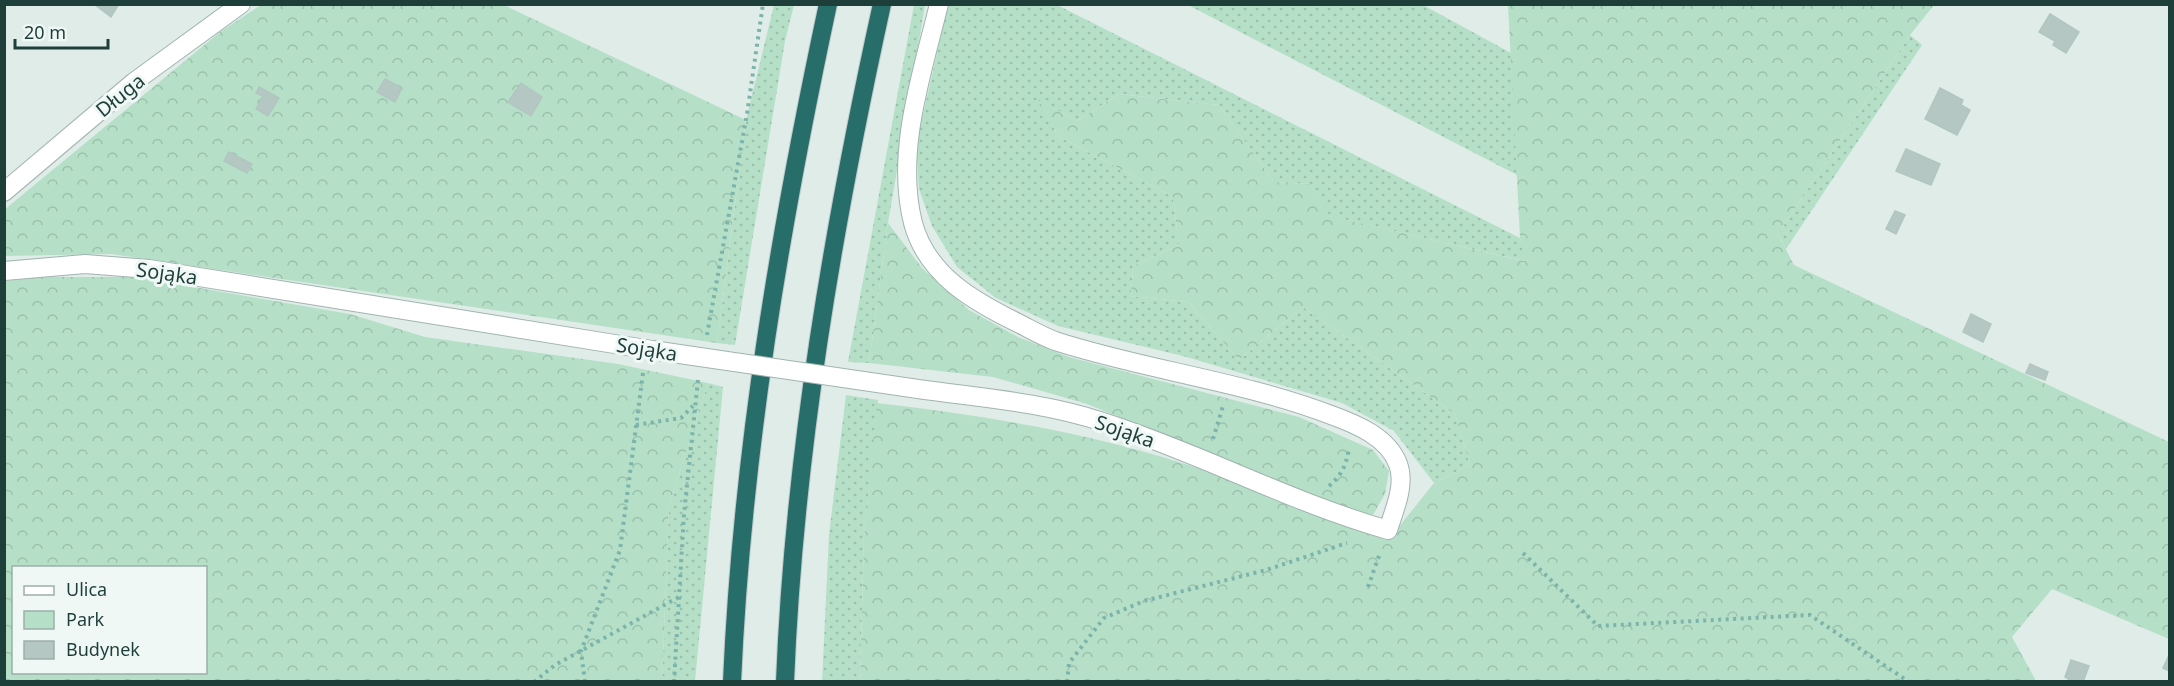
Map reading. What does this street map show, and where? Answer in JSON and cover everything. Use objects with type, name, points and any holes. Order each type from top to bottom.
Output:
[{"type":"highway","points":[[732,681],[751,456],[769,315],[828,4]]},
{"type":"highway","points":[[784,681],[791,583],[811,394],[843,196],[882,4]]},
{"type":"street","name":"Długa","points":[[4,192],[135,82],[241,4]]},
{"type":"street","points":[[939,4],[920,86],[908,154],[909,203],[914,226],[928,257],[948,281],[975,302],[1053,340],[1301,404],[1342,419],[1378,437],[1398,464],[1401,489],[1388,530]]},
{"type":"street","name":"Sojąka","points":[[4,271],[85,264],[150,269],[648,358],[1034,405],[1091,418],[1205,460],[1336,516],[1388,530]]},
{"type":"path","points":[[585,681],[581,651],[620,550],[636,425],[648,358]]},
{"type":"path","points":[[1205,460],[1219,424],[1227,385]]},
{"type":"path","points":[[636,425],[681,418],[694,404]]},
{"type":"path","points":[[1305,501],[1338,478],[1346,464],[1350,441],[1342,419]]},
{"type":"path","points":[[1368,587],[1388,530]]},
{"type":"path","points":[[1067,681],[1069,663],[1104,618],[1143,601],[1266,570],[1388,530]]},
{"type":"path","points":[[1523,553],[1598,626],[1810,615],[1909,681]]},
{"type":"path","points":[[534,681],[555,665],[679,597]]},
{"type":"green space","points":[[261,5],[504,5],[746,120],[717,343],[111,254],[5,256],[4,210],[220,32]]},
{"type":"green space","points":[[774,5],[794,5],[785,41],[735,345],[717,343],[746,120]]},
{"type":"green space","points":[[914,5],[925,5],[888,223],[869,363],[848,362]]},
{"type":"green space","points":[[948,5],[1057,5],[1520,238],[1525,261],[1329,216],[1310,184],[1274,182],[1219,105],[1119,94],[1077,121],[1039,100],[1058,136],[1173,197],[1179,245],[1133,266],[1131,296],[1188,302],[1239,360],[1303,307],[1455,414],[1470,465],[1434,483],[1394,431],[1342,403],[1183,356],[1058,326],[996,298],[957,267],[932,226],[919,189],[916,145]]},
{"type":"green space","points":[[1188,5],[1423,5],[1511,53],[1519,176]]},
{"type":"green space","points":[[1508,5],[1934,5],[1910,35],[1778,234],[1794,265],[2169,442],[2169,639],[2052,589],[2012,637],[2036,681],[860,682],[864,536],[877,403],[1019,424],[1124,446],[1217,475],[1390,538],[1434,483],[1470,465],[1455,414],[1303,307],[1239,360],[1188,302],[1131,296],[1133,266],[1179,245],[1173,197],[1058,136],[1038,99],[1077,121],[1119,94],[1219,105],[1274,182],[1310,184],[1330,216],[1524,261],[1520,238]]},
{"type":"green space","points":[[1910,35],[1922,45],[1786,249],[1778,234]]},
{"type":"green space","points":[[888,223],[922,268],[969,310],[1018,337],[1069,357],[1299,417],[1373,450],[1389,471],[1385,494],[1373,515],[1337,505],[1087,404],[993,377],[869,363]]},
{"type":"green space","points":[[41,277],[136,277],[350,314],[425,337],[618,364],[708,383],[669,506],[662,681],[5,681],[5,281]]},
{"type":"green space","points":[[708,383],[723,387],[695,681],[662,682],[669,506]]},
{"type":"green space","points":[[846,395],[878,400],[864,536],[860,681],[822,682],[829,535]]},
{"type":"building","points":[[94,4],[119,4],[111,17]]},
{"type":"building","points":[[2050,14],[2079,32],[2066,53],[2053,45],[2055,41],[2039,32]]},
{"type":"building","points":[[385,79],[402,88],[395,102],[377,92]]},
{"type":"building","points":[[521,83],[542,97],[531,116],[508,102]]},
{"type":"building","points":[[259,87],[279,98],[268,116],[256,109],[263,96],[256,93]]},
{"type":"building","points":[[1940,88],[1963,100],[1961,105],[1970,110],[1957,135],[1925,119]]},
{"type":"building","points":[[1906,149],[1940,164],[1931,185],[1896,171]]},
{"type":"building","points":[[229,152],[252,164],[247,173],[224,161]]},
{"type":"building","points":[[1895,211],[1905,215],[1896,234],[1886,229]]},
{"type":"building","points":[[1971,314],[1991,324],[1983,342],[1963,332]]},
{"type":"building","points":[[2030,364],[2048,372],[2045,380],[2026,373]]},
{"type":"building","points":[[2170,653],[2170,671],[2163,668]]},
{"type":"building","points":[[2071,660],[2089,666],[2083,682],[2073,682],[2065,677]]}]
